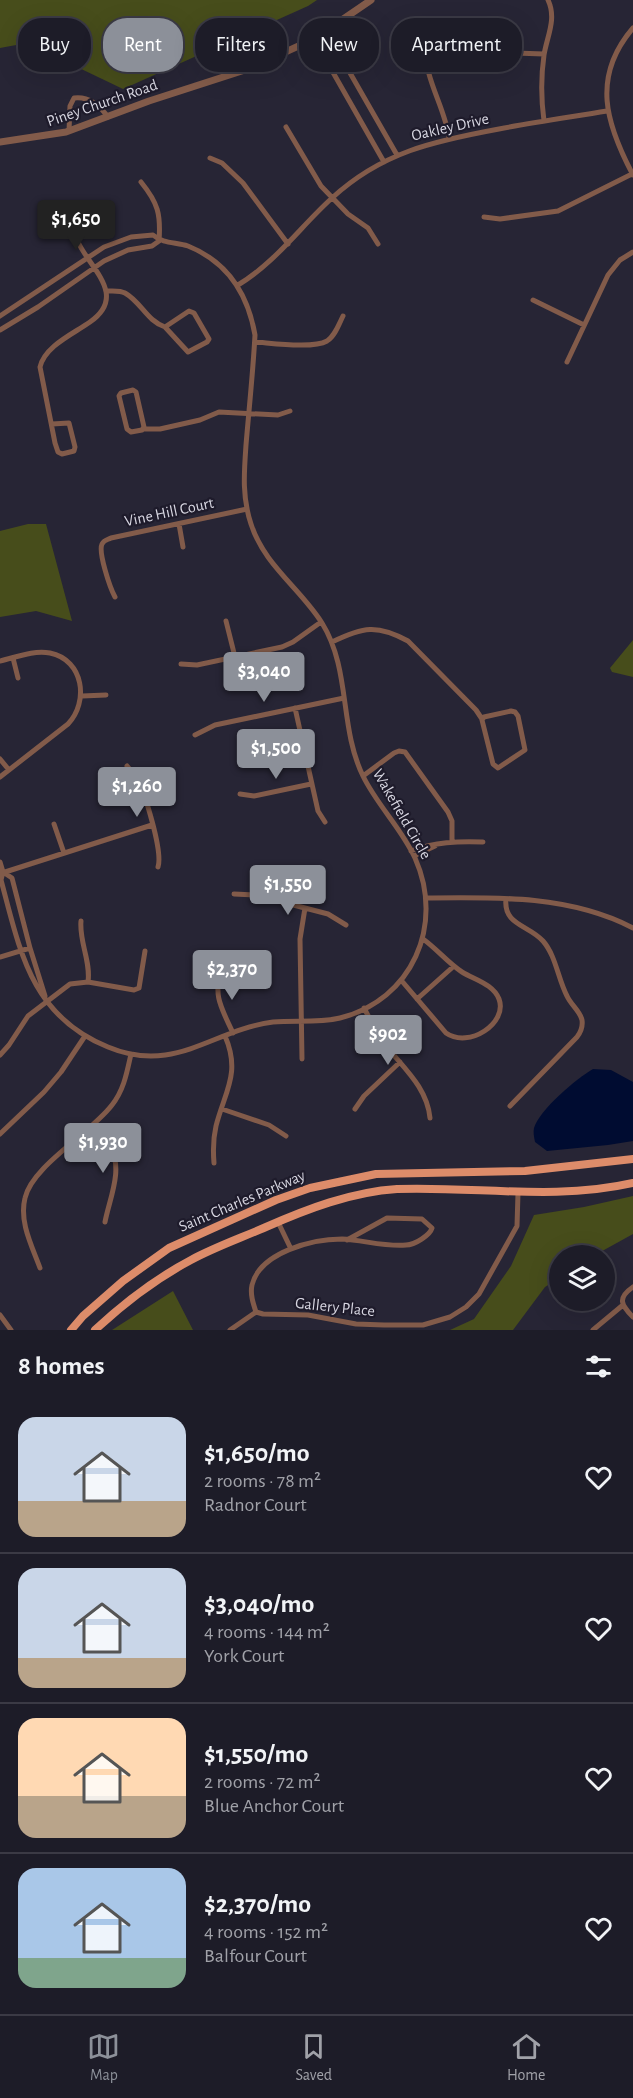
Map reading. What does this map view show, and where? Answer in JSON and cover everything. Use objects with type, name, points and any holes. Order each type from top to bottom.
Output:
[{"type":"main road","name":"Saint Charles Parkway","points":[[71,1330],[83,1316],[123,1281],[169,1248],[276,1200],[310,1188],[376,1174],[525,1171],[633,1159]]},
{"type":"main road","name":"Saint Charles Parkway","points":[[95,1330],[128,1301],[167,1274],[207,1252],[332,1202],[384,1191],[415,1189],[518,1193],[585,1191],[633,1183]]},
{"type":"street","name":"Piney Church Road","points":[[345,18],[371,0]]},
{"type":"street","points":[[544,121],[542,87],[544,54],[551,26],[551,8],[548,0]]},
{"type":"street","points":[[484,217],[500,219],[558,211],[633,175],[613,133],[606,100],[609,71],[620,45],[633,28]]},
{"type":"street","name":"Piney Church Road","points":[[0,142],[38,138],[69,131],[149,101],[248,69],[299,46]]},
{"type":"street","points":[[522,53],[544,54]]},
{"type":"street","points":[[333,72],[384,162]]},
{"type":"street","points":[[349,72],[397,155]]},
{"type":"street","points":[[428,72],[446,120],[449,138]]},
{"type":"street","points":[[69,131],[70,106],[74,98],[81,98],[97,105],[108,117]]},
{"type":"street","name":"Oakley Drive","points":[[238,285],[260,270],[332,198],[397,155],[449,138],[607,111]]},
{"type":"street","points":[[286,127],[316,177],[332,198],[348,214],[368,228],[378,244]]},
{"type":"street","points":[[626,161],[633,157]]},
{"type":"street","points":[[210,158],[222,163],[239,178],[288,244]]},
{"type":"street","points":[[0,330],[38,307],[94,267],[120,253],[152,246],[159,241],[160,218],[157,205],[141,183]]},
{"type":"street","points":[[52,424],[69,423],[74,451],[59,453],[52,424],[40,371],[41,362],[49,351],[99,314],[106,300],[106,291],[77,241],[70,204]]},
{"type":"street","name":"Wakefield Circle","points":[[0,316],[112,243],[131,237],[153,236],[159,241],[184,245],[196,250],[216,263],[238,285],[251,316],[255,342],[243,484],[253,531],[264,554],[321,622],[332,642],[340,665],[352,743],[363,776],[413,853],[427,898],[423,939],[413,962],[401,980],[386,995],[364,1008],[338,1018],[268,1023],[232,1033],[180,1053],[154,1056],[131,1054],[113,1049],[85,1036],[64,1020],[32,980],[20,950],[1,880],[0,862]]},
{"type":"street","points":[[567,362],[612,268],[633,252]]},
{"type":"street","points":[[106,291],[128,294],[151,320],[165,327],[187,352],[209,339],[191,310],[166,324],[165,327]]},
{"type":"street","points":[[533,300],[584,325]]},
{"type":"street","points":[[255,342],[304,344],[325,342],[332,337],[343,316]]},
{"type":"street","points":[[144,429],[136,392],[133,390],[120,393],[119,398],[128,430],[131,432],[160,429],[200,420],[219,412],[278,415],[290,411]]},
{"type":"street","name":"Vine Hill Court","points":[[115,597],[109,584],[102,546],[104,541],[247,509]]},
{"type":"street","points":[[179,524],[183,547]]},
{"type":"street","points":[[226,621],[235,657]]},
{"type":"street","points":[[181,664],[197,665],[288,644],[321,622]]},
{"type":"street","points":[[332,642],[366,628],[396,634],[408,641],[483,719],[495,766],[501,768],[523,753],[525,746],[516,713],[511,711],[483,719]]},
{"type":"street","points":[[0,661],[38,652],[62,658],[77,676],[82,696],[76,714],[68,724],[0,777]]},
{"type":"street","points":[[13,658],[18,678]]},
{"type":"street","points":[[82,696],[106,695]]},
{"type":"street","points":[[195,735],[215,725],[344,698]]},
{"type":"street","points":[[295,708],[318,811],[325,822]]},
{"type":"street","points":[[363,776],[394,753],[405,752],[448,812],[452,821],[452,841]]},
{"type":"street","points":[[0,759],[9,770]]},
{"type":"street","points":[[127,766],[138,781],[152,825],[160,853],[158,867]]},
{"type":"street","points":[[240,794],[254,796],[311,784]]},
{"type":"street","points":[[54,824],[64,853]]},
{"type":"street","points":[[2,873],[152,825]]},
{"type":"street","points":[[413,853],[452,841],[483,842]]},
{"type":"street","name":"Wakefield Circle","points":[[2,873],[12,878],[30,948],[47,1000]]},
{"type":"street","points":[[234,894],[247,893],[334,916],[346,925]]},
{"type":"street","points":[[427,898],[536,901],[595,912],[633,928]]},
{"type":"street","points":[[506,899],[505,908],[509,916],[541,938],[547,946],[567,996],[581,1017],[582,1026],[577,1037],[510,1106]]},
{"type":"street","points":[[302,1059],[300,939],[305,908]]},
{"type":"street","points":[[81,921],[81,934],[89,968],[88,982]]},
{"type":"street","points":[[401,980],[446,1033],[453,1037],[472,1038],[491,1024],[500,1009],[500,1002],[496,994],[488,986],[453,966],[423,939]]},
{"type":"street","points":[[0,957],[30,948]]},
{"type":"street","points":[[0,1055],[28,1016],[70,984],[88,982],[129,989],[139,988],[145,951]]},
{"type":"street","points":[[417,999],[453,966]]},
{"type":"street","points":[[222,970],[217,987],[218,998],[232,1033]]},
{"type":"street","points":[[364,1008],[381,1038],[410,1073],[423,1094],[429,1108],[430,1118]]},
{"type":"street","points":[[0,1134],[44,1092],[61,1072],[85,1036]]},
{"type":"street","points":[[214,1163],[214,1135],[233,1069],[232,1054],[225,1036]]},
{"type":"street","points":[[40,1268],[25,1225],[24,1206],[27,1190],[40,1172],[112,1106],[120,1093],[131,1054]]},
{"type":"street","points":[[354,1109],[364,1096],[400,1062]]},
{"type":"street","points":[[222,1109],[269,1125],[286,1136]]},
{"type":"street","points":[[90,1128],[109,1147],[115,1160],[115,1176],[105,1222]]},
{"type":"street","name":"Gallery Place","points":[[256,1312],[321,1317],[356,1324],[409,1326],[439,1321],[459,1312],[479,1294],[517,1226],[518,1193]]},
{"type":"street","points":[[230,1330],[256,1312],[252,1292],[256,1276],[269,1261],[291,1249],[314,1242],[347,1240],[408,1245],[429,1234],[431,1227],[421,1218],[387,1218],[347,1240]]},
{"type":"street","points":[[279,1222],[291,1249]]},
{"type":"street","points":[[593,1330],[622,1305],[625,1293],[633,1287]]},
{"type":"street","points":[[622,1305],[633,1317]]},
{"type":"street","points":[[0,1315],[11,1330]]},
{"type":"green space","points":[[0,0],[317,0],[281,18],[195,18],[195,57],[183,62],[183,18],[103,18],[103,72],[161,72],[123,89],[88,72],[91,72],[91,18],[18,18],[18,45],[0,48]]},
{"type":"green space","points":[[28,524],[46,524],[72,621],[36,611],[0,617],[0,531]]},
{"type":"green space","points":[[633,640],[633,677],[612,672],[610,668]]},
{"type":"green space","points":[[633,1196],[633,1234],[613,1245],[549,1245],[549,1284],[513,1330],[450,1330],[474,1319],[511,1266],[534,1215]]},
{"type":"green space","points":[[173,1291],[193,1330],[112,1330]]},
{"type":"water","points":[[593,1069],[611,1070],[633,1082],[633,1141],[547,1151],[535,1142],[534,1130],[537,1121],[559,1095]]}]
